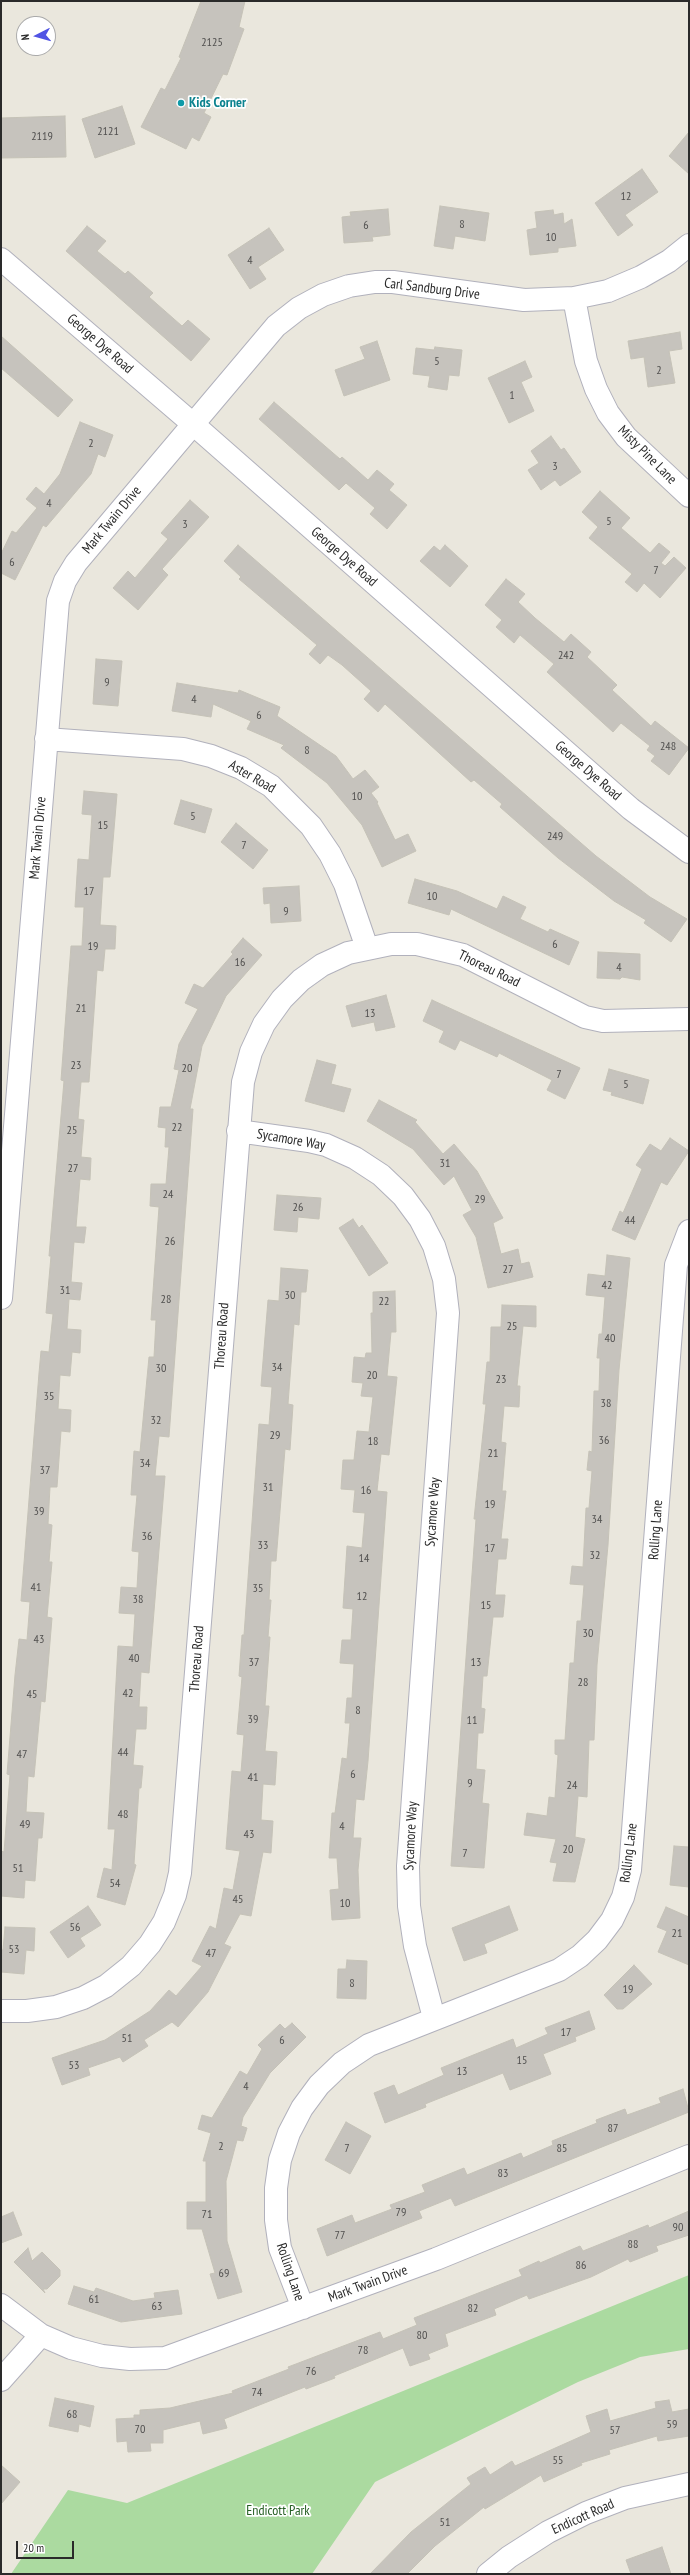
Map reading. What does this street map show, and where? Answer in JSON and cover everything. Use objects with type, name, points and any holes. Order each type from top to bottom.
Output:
[{"type":"street","name":"Carl Sandburg Drive","points":[[193,424],[276,326],[299,308],[323,295],[348,286],[392,282],[524,300],[574,298],[608,291],[641,277],[669,261],[689,245]]},
{"type":"street","name":"George Dye Road","points":[[1,259],[193,424],[631,809],[689,852]]},
{"type":"street","name":"Misty Pine Lane","points":[[574,298],[586,361],[596,390],[608,413],[626,437],[689,496]]},
{"type":"street","name":"Mark Twain Drive","points":[[1,1298],[58,601],[65,581],[76,564],[193,424]]},
{"type":"street","name":"Aster Road","points":[[46,739],[183,749],[211,756],[241,768],[272,786],[311,826],[330,854],[345,884],[366,948]]},
{"type":"street","name":"Thoreau Road","points":[[1,2011],[27,2011],[56,2007],[83,1998],[106,1986],[131,1966],[150,1944],[164,1922],[175,1895],[180,1873],[243,1082],[251,1052],[264,1024],[282,999],[301,980],[322,965],[366,948],[391,944],[417,944],[449,950],[463,955],[585,1016],[603,1021],[689,1019]]},
{"type":"street","name":"Sycamore Way","points":[[238,1131],[309,1141],[326,1145],[355,1158],[381,1175],[403,1196],[420,1219],[434,1246],[444,1279],[448,1313],[408,1866],[409,1906],[415,1946],[434,2018]]},
{"type":"street","name":"Rolling Lane","points":[[303,2308],[280,2248],[276,2220],[277,2181],[280,2160],[289,2133],[302,2108],[320,2085],[342,2063],[368,2045],[559,1970],[580,1956],[597,1940],[612,1920],[623,1897],[630,1870],[676,1265],[689,1231]]},
{"type":"street","name":"Mark Twain Drive","points":[[1,2304],[41,2334],[71,2348],[102,2356],[130,2360],[165,2358],[436,2259],[689,2156]]},
{"type":"street","points":[[1,2380],[41,2334]]},
{"type":"street","name":"Endicott Road","points":[[488,2574],[510,2557],[548,2532],[586,2513],[625,2498],[689,2484]]},
{"type":"green space","name":"Endicott Park","points":[[689,2275],[689,2349],[640,2357],[578,2382],[375,2482],[312,2574],[11,2574],[68,2490],[127,2503]]},
{"type":"building","points":[[201,1],[245,1],[239,27],[244,29],[227,75],[223,74],[204,113],[211,117],[199,141],[192,137],[186,149],[141,127],[161,88],[165,90],[181,58],[179,57]]},
{"type":"building","points":[[122,106],[135,144],[95,158],[82,119]]},
{"type":"building","points":[[65,116],[66,157],[1,158],[1,118]]},
{"type":"building","points":[[689,132],[689,174],[669,156]]},
{"type":"building","points":[[642,169],[658,192],[625,215],[633,225],[618,236],[595,203]]},
{"type":"building","points":[[440,206],[489,213],[485,241],[455,236],[453,249],[434,246]]},
{"type":"building","points":[[388,209],[390,235],[372,237],[373,241],[344,243],[342,217],[351,216],[350,212]]},
{"type":"building","points":[[553,210],[554,215],[563,213],[564,224],[572,219],[576,246],[558,248],[558,252],[530,255],[527,230],[537,228],[535,212]]},
{"type":"building","points":[[87,226],[106,241],[97,251],[125,274],[128,271],[153,293],[149,297],[182,326],[188,320],[210,339],[191,361],[66,251]]},
{"type":"building","points":[[269,228],[284,250],[258,267],[266,279],[250,289],[228,255]]},
{"type":"building","points":[[680,332],[682,349],[669,351],[675,383],[648,387],[644,357],[631,359],[628,341]]},
{"type":"building","points":[[1,336],[73,400],[58,417],[1,368]]},
{"type":"building","points":[[377,341],[390,380],[344,396],[335,370],[365,359],[360,347]]},
{"type":"building","points":[[435,347],[462,350],[459,376],[449,375],[447,390],[428,387],[430,376],[413,374],[416,348],[434,350]]},
{"type":"building","points":[[525,361],[532,377],[521,382],[534,411],[509,423],[488,378]]},
{"type":"building","points":[[274,402],[340,459],[342,457],[368,480],[377,470],[394,484],[389,490],[407,505],[387,529],[370,514],[375,508],[346,483],[339,490],[259,419]]},
{"type":"building","points":[[80,422],[113,435],[105,457],[98,454],[91,474],[46,527],[43,525],[15,580],[1,573],[1,554],[12,531],[16,533],[37,508],[26,499],[36,487],[44,494],[60,474]]},
{"type":"building","points":[[551,436],[561,450],[564,448],[581,472],[560,486],[555,480],[541,490],[528,470],[539,463],[531,451]]},
{"type":"building","points":[[600,491],[630,518],[621,528],[650,553],[659,543],[670,552],[661,563],[665,566],[674,557],[686,568],[660,598],[644,583],[637,592],[625,582],[632,574],[589,538],[598,527],[582,512]]},
{"type":"building","points":[[190,500],[209,517],[162,569],[168,575],[138,610],[113,588],[128,571],[135,578],[168,539],[161,533]]},
{"type":"building","points":[[238,545],[596,856],[650,897],[687,919],[671,942],[644,923],[646,920],[614,901],[558,858],[500,807],[502,804],[474,780],[471,782],[385,704],[378,712],[364,699],[371,691],[342,665],[328,655],[320,664],[309,654],[317,645],[239,579],[241,577],[224,561]]},
{"type":"building","points":[[445,545],[468,566],[450,587],[420,561],[434,546],[440,551]]},
{"type":"building","points":[[506,579],[525,594],[518,602],[535,618],[564,642],[571,634],[591,652],[587,657],[617,685],[612,690],[651,726],[655,721],[689,748],[669,775],[651,761],[655,756],[647,750],[650,746],[621,723],[613,732],[547,672],[554,664],[520,635],[514,643],[496,627],[502,620],[485,605]]},
{"type":"building","points":[[96,659],[122,661],[118,706],[93,704]]},
{"type":"building","points":[[177,683],[238,693],[239,690],[280,707],[277,716],[336,756],[353,779],[365,770],[379,787],[371,793],[378,802],[377,803],[395,840],[408,834],[416,851],[382,867],[362,825],[327,783],[281,748],[284,745],[247,729],[251,721],[213,704],[211,717],[172,711]]},
{"type":"building","points":[[84,791],[117,794],[110,877],[103,877],[100,925],[116,926],[115,949],[105,949],[103,971],[97,970],[89,1082],[81,1082],[78,1119],[84,1120],[81,1157],[91,1158],[90,1180],[80,1179],[76,1227],[86,1227],[84,1243],[74,1242],[71,1282],[82,1283],[80,1300],[69,1299],[67,1329],[81,1330],[80,1353],[72,1352],[70,1376],[60,1375],[58,1409],[71,1410],[70,1432],[61,1431],[57,1487],[50,1487],[48,1524],[52,1525],[49,1562],[52,1562],[47,1617],[52,1618],[45,1702],[41,1701],[34,1777],[28,1776],[26,1812],[44,1813],[42,1838],[38,1838],[35,1881],[25,1880],[24,1898],[1,1896],[1,1851],[4,1852],[10,1775],[7,1774],[19,1639],[27,1640],[30,1602],[21,1601],[41,1351],[49,1352],[53,1314],[46,1313],[51,1256],[49,1256],[64,1081],[61,1080],[71,946],[82,946],[84,907],[75,907],[78,859],[89,860],[92,815],[82,814]]},
{"type":"building","points":[[181,800],[212,809],[205,833],[174,824]]},
{"type":"building","points":[[236,823],[268,850],[253,869],[221,842]]},
{"type":"building","points":[[415,879],[457,891],[497,909],[503,896],[526,907],[520,919],[548,932],[550,929],[579,942],[569,965],[451,909],[449,915],[408,903]]},
{"type":"building","points":[[299,886],[301,921],[271,923],[270,903],[264,904],[263,888]]},
{"type":"building","points":[[243,938],[262,955],[226,996],[202,1046],[190,1109],[193,1109],[169,1437],[159,1436],[155,1476],[165,1476],[149,1673],[141,1672],[139,1707],[147,1707],[146,1729],[136,1729],[133,1765],[143,1766],[141,1788],[139,1788],[134,1864],[136,1865],[125,1905],[97,1897],[104,1868],[112,1870],[115,1829],[108,1829],[118,1646],[133,1647],[135,1614],[119,1613],[121,1587],[137,1588],[139,1552],[132,1551],[137,1495],[131,1495],[134,1451],[140,1452],[149,1357],[154,1357],[156,1320],[151,1320],[159,1207],[150,1206],[151,1184],[166,1184],[169,1147],[165,1147],[166,1128],[158,1127],[160,1107],[171,1107],[179,1070],[174,1069],[179,1044],[198,1009],[185,1003],[194,984],[203,988],[233,954],[231,952]]},
{"type":"building","points":[[598,952],[640,954],[640,980],[622,977],[620,979],[597,978]]},
{"type":"building","points":[[386,995],[395,1027],[376,1031],[374,1022],[352,1027],[346,1006]]},
{"type":"building","points":[[432,1000],[580,1068],[565,1099],[547,1090],[552,1080],[499,1053],[497,1057],[460,1040],[455,1050],[439,1042],[444,1031],[423,1021]]},
{"type":"building","points":[[317,1060],[336,1065],[331,1084],[351,1089],[344,1112],[305,1101]]},
{"type":"building","points":[[609,1069],[649,1080],[643,1104],[611,1095],[612,1092],[603,1090]]},
{"type":"building","points":[[379,1100],[417,1120],[415,1122],[443,1154],[454,1144],[477,1171],[503,1218],[493,1223],[501,1254],[518,1249],[521,1264],[529,1262],[533,1277],[488,1288],[476,1237],[463,1215],[472,1210],[454,1176],[444,1185],[413,1149],[367,1121]]},
{"type":"building","points":[[670,1138],[689,1151],[667,1185],[661,1182],[635,1240],[612,1230],[620,1211],[623,1213],[642,1169],[636,1165],[650,1144],[661,1151]]},
{"type":"building","points":[[277,1195],[321,1198],[319,1219],[298,1217],[297,1232],[274,1230]]},
{"type":"building","points":[[353,1219],[359,1228],[362,1225],[388,1263],[369,1276],[339,1228]]},
{"type":"building","points":[[607,1255],[630,1258],[619,1370],[608,1545],[597,1665],[594,1740],[589,1740],[587,1797],[578,1796],[575,1837],[585,1839],[575,1882],[553,1881],[557,1863],[550,1862],[556,1839],[524,1835],[527,1813],[547,1816],[549,1797],[555,1798],[558,1755],[555,1754],[555,1740],[565,1740],[570,1663],[574,1663],[577,1621],[581,1621],[584,1585],[570,1584],[572,1566],[583,1567],[586,1508],[589,1508],[592,1471],[587,1470],[589,1451],[592,1452],[594,1391],[599,1391],[600,1358],[597,1358],[599,1334],[602,1334],[605,1297],[586,1295],[588,1274],[605,1276]]},
{"type":"building","points":[[281,1268],[308,1270],[306,1292],[301,1292],[299,1325],[294,1324],[288,1404],[293,1405],[290,1450],[285,1449],[276,1561],[271,1561],[269,1600],[271,1600],[268,1637],[270,1637],[265,1706],[269,1706],[265,1751],[277,1752],[275,1785],[263,1784],[261,1820],[273,1821],[271,1853],[263,1852],[251,1916],[240,1914],[224,1944],[231,1947],[208,1992],[178,2027],[172,2022],[144,2040],[148,2046],[123,2062],[120,2057],[88,2068],[90,2075],[62,2085],[52,2058],[105,2040],[150,2011],[169,1990],[176,1996],[202,1966],[192,1961],[210,1926],[216,1929],[224,1888],[233,1890],[240,1851],[226,1849],[232,1771],[241,1772],[244,1735],[237,1734],[242,1677],[239,1676],[242,1635],[244,1635],[259,1424],[269,1425],[272,1387],[261,1386],[268,1300],[279,1301]]},
{"type":"building","points":[[395,1291],[396,1332],[391,1332],[387,1376],[397,1377],[389,1455],[381,1454],[377,1491],[387,1492],[368,1761],[364,1800],[356,1799],[353,1838],[361,1838],[358,1870],[360,1918],[332,1920],[330,1890],[339,1889],[337,1858],[329,1858],[332,1813],[335,1813],[342,1758],[347,1759],[350,1723],[345,1723],[347,1698],[352,1698],[354,1664],[340,1663],[342,1640],[351,1640],[353,1609],[343,1608],[347,1546],[362,1548],[365,1513],[353,1512],[355,1490],[341,1489],[343,1460],[354,1460],[357,1431],[369,1432],[373,1397],[361,1396],[363,1383],[352,1382],[354,1357],[365,1358],[366,1353],[372,1353],[371,1313],[373,1313],[373,1292]]},
{"type":"building","points":[[502,1305],[536,1306],[536,1327],[523,1326],[517,1386],[520,1386],[519,1407],[504,1406],[501,1442],[506,1443],[502,1491],[506,1491],[501,1539],[508,1539],[506,1559],[498,1559],[495,1595],[505,1595],[503,1617],[493,1617],[487,1676],[483,1676],[481,1708],[485,1709],[483,1733],[478,1733],[476,1769],[485,1770],[482,1803],[489,1804],[484,1868],[451,1866],[476,1519],[474,1519],[486,1404],[483,1404],[487,1362],[490,1362],[491,1327],[501,1327]]},
{"type":"building","points":[[674,1846],[689,1847],[689,1887],[670,1885]]},
{"type":"building","points":[[88,1906],[101,1925],[80,1938],[85,1946],[68,1958],[50,1932]]},
{"type":"building","points":[[509,1906],[518,1930],[484,1944],[487,1953],[464,1961],[452,1928]]},
{"type":"building","points":[[666,1907],[689,1917],[689,1965],[658,1952],[667,1931],[657,1927]]},
{"type":"building","points":[[5,1927],[35,1928],[34,1951],[26,1950],[24,1974],[1,1972],[1,1950],[3,1950]]},
{"type":"building","points":[[347,1960],[367,1961],[366,1999],[337,1998],[338,1969],[346,1969]]},
{"type":"building","points":[[634,1965],[652,1984],[623,2009],[617,2009],[604,1995]]},
{"type":"building","points":[[589,2011],[595,2029],[575,2037],[576,2041],[543,2054],[551,2074],[510,2090],[503,2073],[425,2104],[426,2107],[385,2123],[374,2093],[394,2085],[398,2095],[444,2075],[441,2068],[513,2039],[516,2048],[548,2034],[545,2028]]},
{"type":"building","points":[[292,2023],[306,2037],[270,2073],[243,2117],[241,2126],[247,2128],[243,2141],[237,2140],[226,2181],[227,2241],[242,2292],[218,2299],[210,2274],[215,2273],[202,2229],[187,2229],[187,2202],[206,2202],[206,2161],[203,2161],[211,2133],[198,2129],[202,2115],[212,2118],[240,2071],[247,2075],[262,2049],[258,2045],[280,2024],[285,2029]]},
{"type":"building","points":[[683,2089],[689,2112],[455,2206],[451,2198],[419,2211],[422,2218],[327,2256],[317,2229],[352,2215],[355,2223],[392,2209],[390,2205],[425,2192],[422,2185],[464,2168],[467,2175],[521,2153],[523,2158],[553,2145],[552,2141],[597,2123],[596,2120],[625,2109],[627,2115],[661,2103],[659,2098]]},
{"type":"building","points":[[346,2122],[371,2136],[350,2174],[325,2160]]},
{"type":"building","points":[[689,2211],[689,2235],[656,2246],[658,2251],[630,2262],[628,2259],[591,2277],[529,2299],[527,2295],[494,2309],[496,2315],[445,2334],[448,2346],[428,2354],[430,2359],[410,2366],[403,2348],[334,2376],[335,2378],[306,2389],[305,2387],[224,2419],[227,2428],[203,2434],[200,2421],[163,2430],[163,2443],[150,2443],[151,2451],[128,2452],[127,2441],[117,2442],[116,2419],[134,2418],[134,2415],[140,2415],[140,2410],[170,2408],[233,2393],[232,2391],[289,2369],[288,2367],[380,2332],[383,2339],[417,2325],[414,2318],[522,2276],[519,2270],[539,2261],[540,2263],[580,2246],[583,2251],[648,2225],[649,2228]]},
{"type":"building","points":[[13,2212],[22,2235],[1,2243],[1,2217]]},
{"type":"building","points":[[28,2248],[32,2261],[42,2252],[60,2270],[60,2276],[47,2289],[43,2289],[45,2293],[14,2262]]},
{"type":"building","points":[[74,2286],[94,2292],[96,2288],[133,2301],[155,2298],[154,2293],[178,2290],[182,2314],[121,2322],[68,2304]]},
{"type":"building","points":[[55,2398],[94,2406],[90,2427],[79,2424],[78,2432],[49,2426]]},
{"type":"building","points":[[669,2400],[672,2412],[689,2409],[689,2436],[658,2441],[657,2436],[609,2450],[610,2454],[581,2463],[582,2465],[544,2482],[541,2475],[485,2509],[484,2507],[435,2546],[407,2574],[370,2574],[411,2532],[471,2484],[467,2478],[485,2467],[490,2475],[512,2461],[515,2466],[591,2432],[586,2416],[607,2409],[610,2421],[656,2408],[655,2402]]},
{"type":"building","points":[[1,2465],[20,2482],[1,2504]]},
{"type":"building","points":[[662,2547],[671,2574],[631,2574],[626,2560]]},
{"type":"place","name":"Kids Corner","points":[[181,103]]}]
